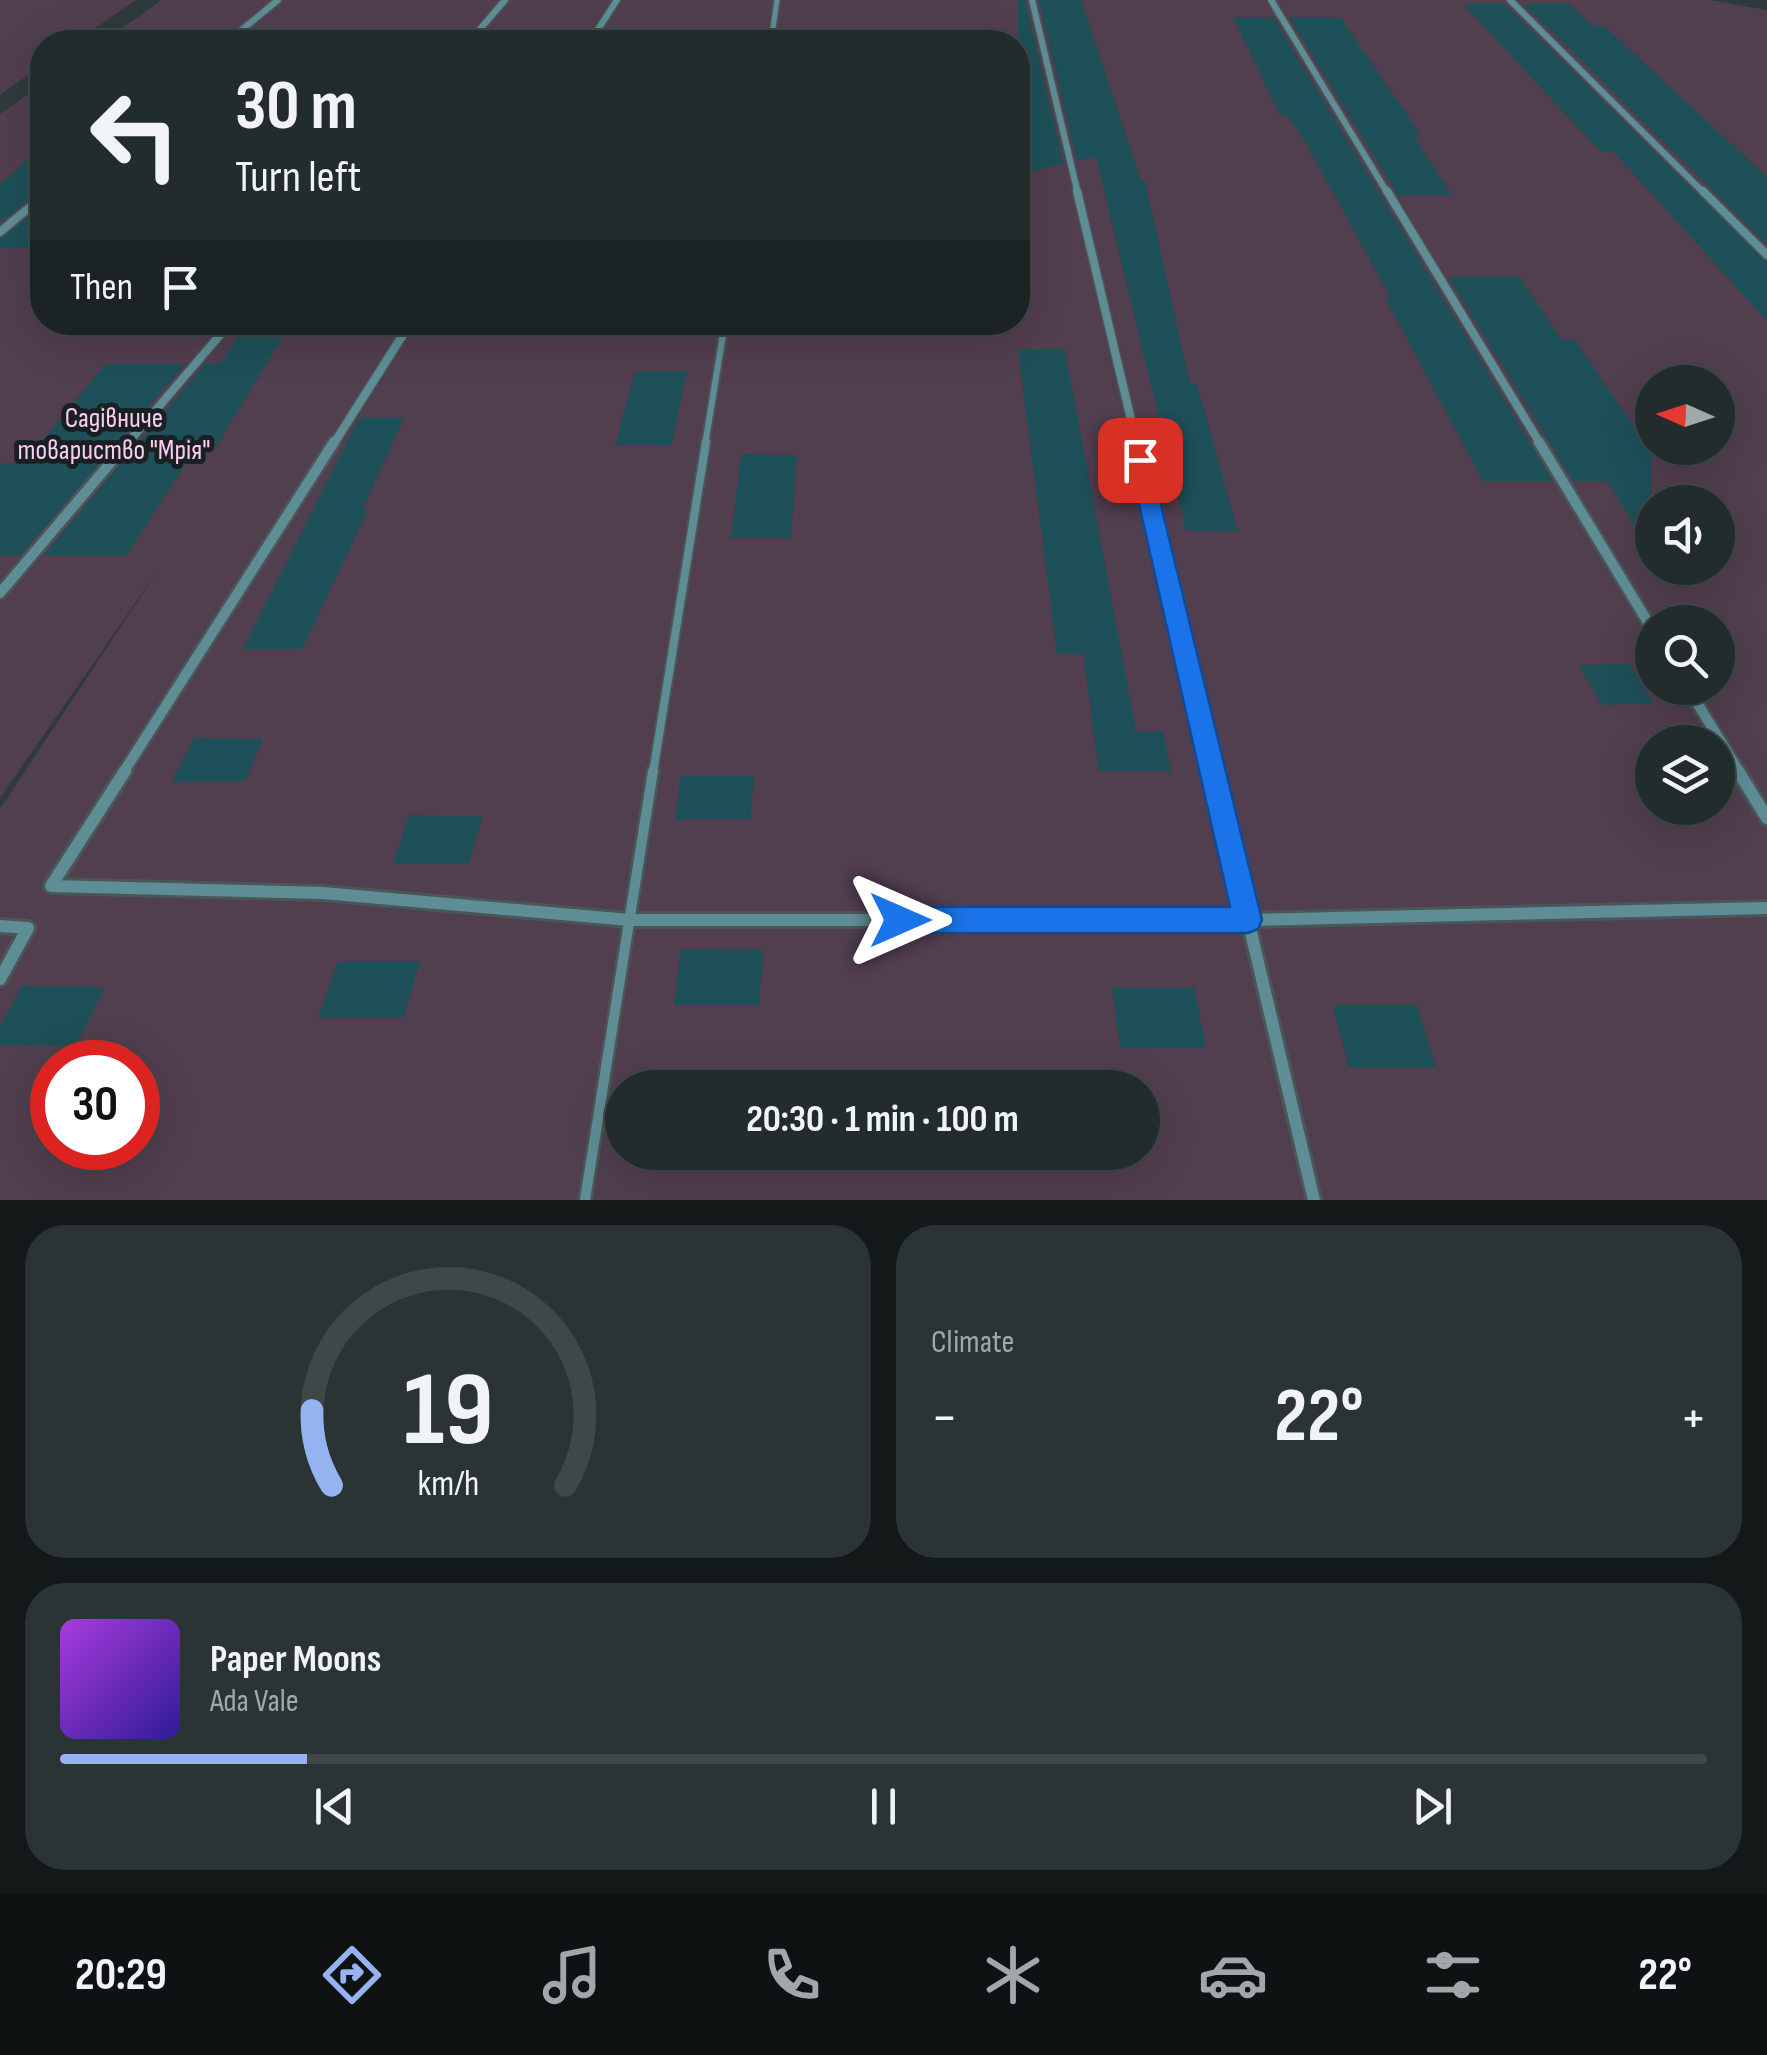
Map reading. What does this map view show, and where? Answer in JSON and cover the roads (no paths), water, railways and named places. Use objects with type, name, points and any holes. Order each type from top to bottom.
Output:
[{"type":"street","points":[[242,30],[278,0]]},
{"type":"street","points":[[479,30],[505,0]]},
{"type":"street","points":[[598,30],[617,0]]},
{"type":"street","points":[[1032,0],[1314,1200]]},
{"type":"street","points":[[1270,0],[1637,605]]},
{"type":"street","points":[[1510,0],[1767,254]]},
{"type":"street","points":[[0,232],[30,206]]},
{"type":"street","points":[[0,593],[219,335]]},
{"type":"street","points":[[403,335],[51,886],[323,892],[629,920],[1248,920],[1767,908]]},
{"type":"street","points":[[1698,705],[1767,818]]},
{"type":"street","points":[[0,926],[28,928],[0,979]]},
{"type":"lane","points":[[772,30],[778,0]]},
{"type":"lane","points":[[584,1200],[724,335]]},
{"type":"park label","name":"Садівниче товариство \"Мрія\"","points":[[114,434]]}]
